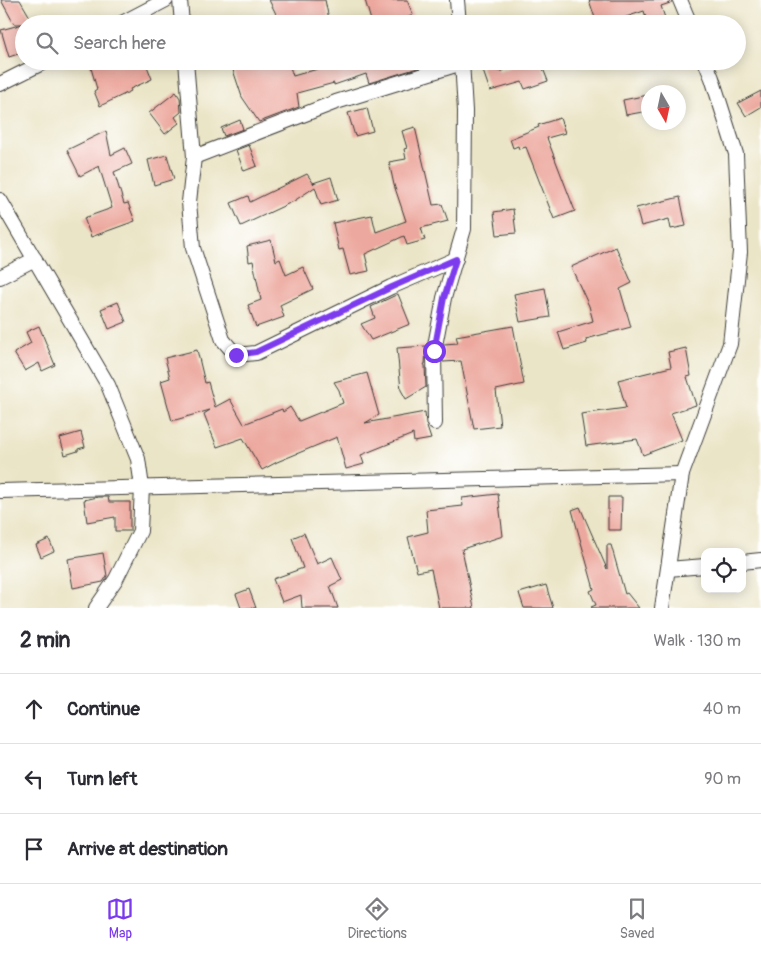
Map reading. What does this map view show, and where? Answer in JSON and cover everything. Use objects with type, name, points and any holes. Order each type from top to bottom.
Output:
[{"type":"street","points":[[137,15],[166,0]]},
{"type":"street","points":[[180,0],[181,15]]},
{"type":"street","points":[[457,0],[458,15]]},
{"type":"street","points":[[680,0],[686,15]]},
{"type":"street","points":[[0,84],[28,70]]},
{"type":"street","points":[[187,70],[194,157],[189,202],[193,248],[223,340],[236,355],[256,352],[392,287],[456,259]]},
{"type":"street","points":[[194,157],[336,102],[437,70]]},
{"type":"street","points":[[435,423],[434,351],[444,298],[464,229],[465,111],[462,70]]},
{"type":"street","points":[[662,608],[682,474],[730,344],[740,252],[736,154],[709,70]]},
{"type":"street","points":[[0,200],[108,385],[138,458],[142,487],[140,531],[116,579],[96,608]]},
{"type":"street","points":[[0,277],[34,258]]},
{"type":"street","points":[[0,491],[682,474]]},
{"type":"street","points":[[746,562],[761,560]]},
{"type":"street","points":[[668,569],[701,566]]},
{"type":"building","points":[[1,0],[20,0],[29,15],[15,15],[14,24]]},
{"type":"building","points":[[269,0],[325,0],[328,15],[276,15]]},
{"type":"building","points":[[365,0],[407,0],[413,15],[369,15]]},
{"type":"building","points":[[589,0],[669,0],[670,3],[661,6],[664,15],[645,15],[644,11],[632,15],[594,15]]},
{"type":"building","points":[[15,26],[15,55],[9,57],[1,30]]},
{"type":"building","points":[[92,70],[148,70],[152,79],[100,106],[94,91],[97,89]]},
{"type":"building","points":[[233,70],[291,70],[293,76],[314,70],[411,70],[369,83],[366,74],[334,85],[334,83],[297,93],[299,107],[259,122],[242,97]]},
{"type":"building","points":[[483,70],[498,70],[499,72],[504,70],[544,70],[548,81],[525,89],[522,82],[490,91]]},
{"type":"building","points":[[761,91],[761,107],[746,116],[738,103]]},
{"type":"building","points":[[176,92],[180,98],[181,112],[175,117],[179,123],[165,134],[149,113]]},
{"type":"building","points":[[641,96],[641,112],[626,115],[623,100]]},
{"type":"building","points":[[367,108],[373,131],[355,136],[348,113]]},
{"type":"building","points":[[560,118],[565,133],[547,138],[575,211],[554,219],[526,147],[519,149],[518,146],[513,148],[510,139],[539,127],[538,125]]},
{"type":"building","points":[[240,120],[243,129],[224,136],[221,128]]},
{"type":"building","points":[[415,127],[433,205],[442,204],[448,221],[421,228],[425,240],[407,245],[404,236],[365,254],[369,271],[350,275],[343,249],[339,250],[333,223],[372,215],[376,232],[406,221],[394,185],[389,162],[406,159],[404,149],[407,148],[402,131]]},
{"type":"building","points":[[106,131],[111,155],[125,148],[132,164],[114,172],[124,204],[128,203],[135,221],[91,237],[84,218],[112,208],[99,166],[80,176],[67,150]]},
{"type":"building","points":[[249,145],[257,166],[244,171],[236,150]]},
{"type":"building","points":[[167,155],[174,179],[154,185],[148,160]]},
{"type":"building","points":[[307,174],[313,183],[331,177],[338,200],[321,205],[315,187],[294,201],[241,226],[231,203],[248,196],[250,202]]},
{"type":"building","points":[[680,197],[686,226],[671,229],[669,219],[641,226],[636,208]]},
{"type":"building","points":[[513,209],[516,233],[497,235],[494,212]]},
{"type":"building","points":[[271,240],[276,261],[280,259],[286,275],[303,267],[313,289],[280,305],[284,317],[256,327],[248,305],[261,300],[253,261],[249,262],[247,246]]},
{"type":"building","points":[[616,247],[632,283],[620,289],[631,327],[586,339],[587,343],[564,350],[558,332],[593,321],[589,306],[571,267]]},
{"type":"building","points":[[545,288],[550,317],[520,322],[514,294]]},
{"type":"building","points":[[398,294],[410,324],[371,340],[361,324],[375,318],[371,307]]},
{"type":"building","points":[[118,302],[126,322],[109,329],[101,309]]},
{"type":"building","points":[[39,326],[55,365],[42,371],[39,363],[25,371],[14,353],[31,343],[26,332]]},
{"type":"building","points":[[513,326],[524,384],[496,390],[500,426],[474,429],[461,361],[443,362],[444,344],[458,343],[456,336]]},
{"type":"building","points":[[426,346],[424,364],[426,387],[406,399],[401,390],[397,348]]},
{"type":"building","points":[[686,348],[691,376],[687,377],[696,405],[671,413],[682,440],[643,455],[637,439],[586,446],[581,414],[626,408],[618,380],[671,367],[668,352]]},
{"type":"building","points":[[197,350],[205,383],[208,382],[215,407],[230,399],[244,424],[282,409],[283,412],[290,407],[299,421],[343,403],[334,382],[367,373],[379,415],[365,423],[425,412],[426,424],[431,439],[414,442],[413,434],[361,455],[364,464],[346,469],[337,437],[262,470],[243,438],[217,447],[204,414],[210,410],[172,421],[161,381],[170,378],[165,358]]},
{"type":"building","points":[[81,432],[85,447],[65,455],[60,438]]},
{"type":"building","points":[[498,494],[503,536],[462,549],[474,608],[439,608],[431,569],[417,572],[408,537],[428,532],[426,510],[463,506],[462,498]]},
{"type":"building","points":[[108,497],[109,502],[130,502],[130,531],[115,531],[115,517],[87,522],[84,500]]},
{"type":"building","points":[[608,497],[622,497],[621,530],[608,530]]},
{"type":"building","points":[[580,507],[607,569],[607,545],[611,545],[625,594],[627,593],[639,608],[591,607],[596,605],[590,591],[594,589],[572,510]]},
{"type":"building","points":[[304,533],[317,564],[332,557],[342,580],[330,586],[338,608],[302,608],[301,595],[282,602],[273,579],[303,568],[292,538]]},
{"type":"building","points":[[49,539],[54,551],[41,557],[36,545]]},
{"type":"building","points":[[103,553],[107,576],[103,582],[73,588],[68,559]]},
{"type":"building","points":[[546,585],[553,608],[524,608],[519,593]]},
{"type":"building","points":[[249,589],[256,608],[241,608],[236,594]]},
{"type":"route","points":[[236,355],[256,352],[392,287],[456,259],[444,298],[434,351]]}]
